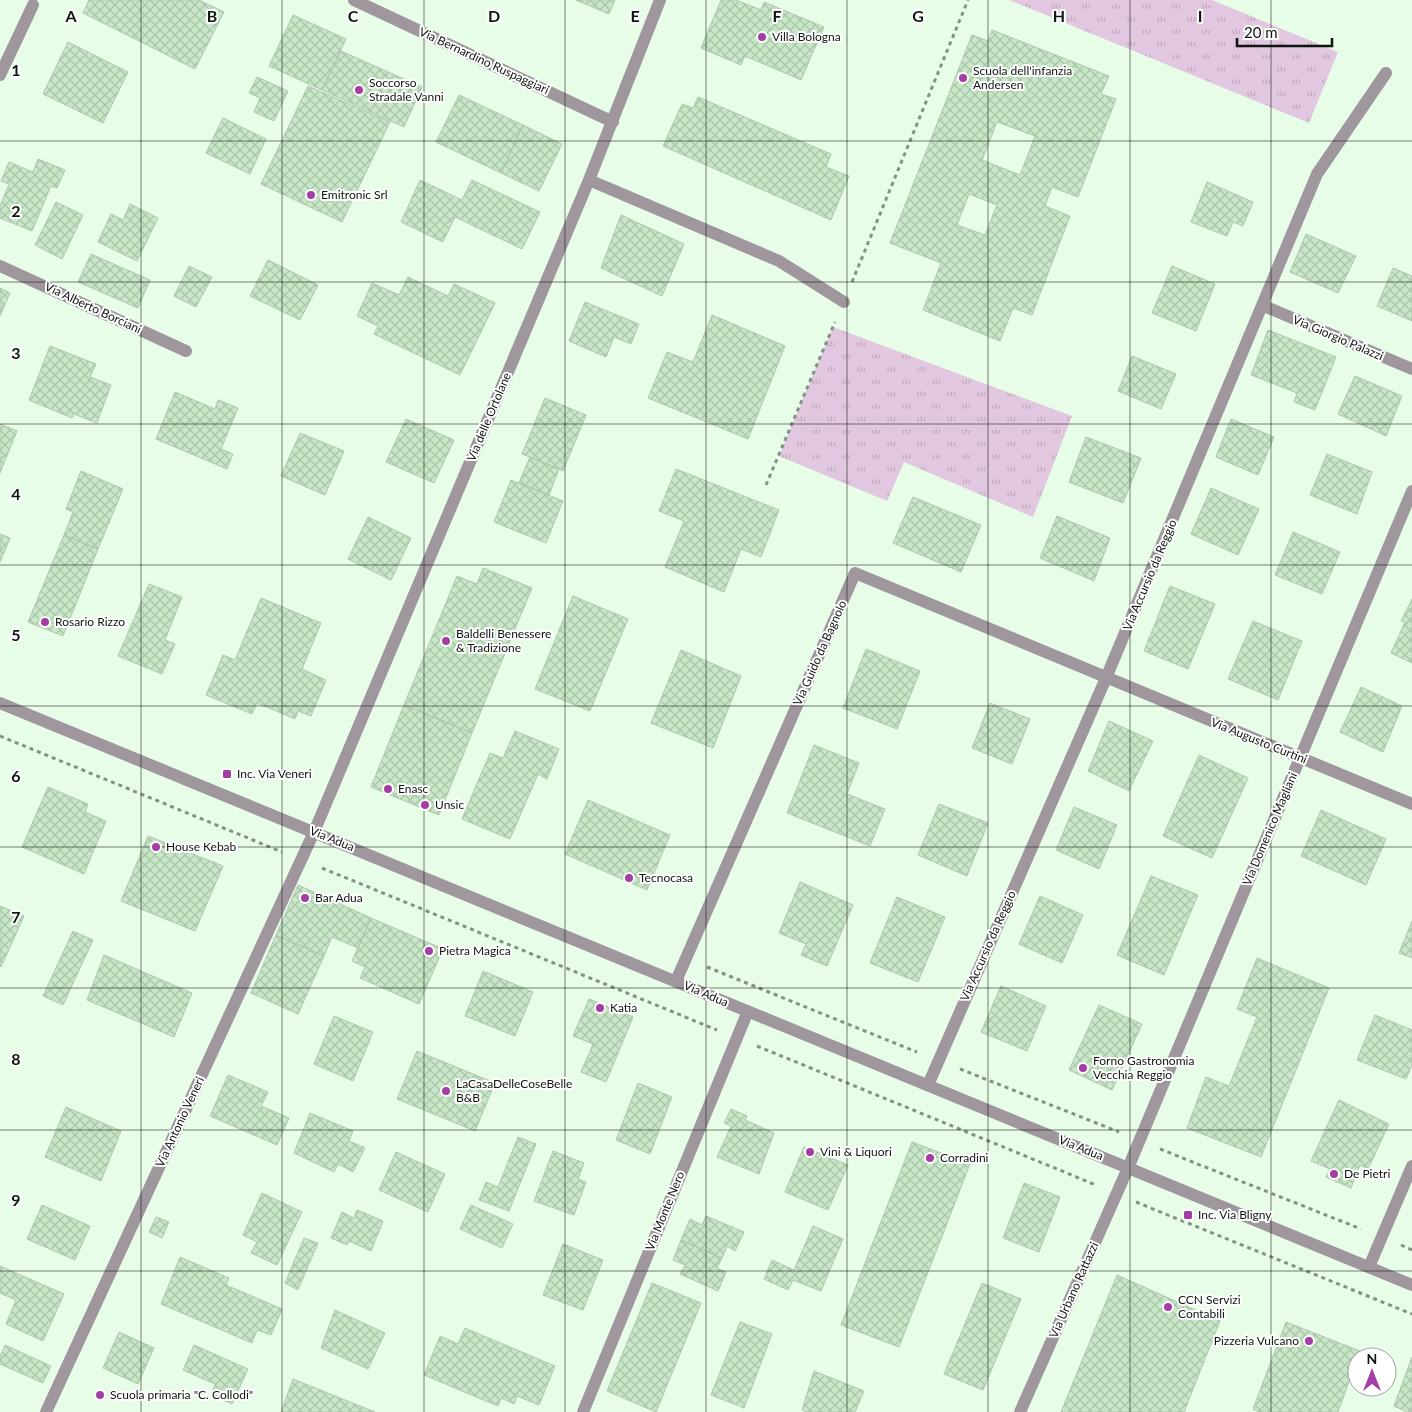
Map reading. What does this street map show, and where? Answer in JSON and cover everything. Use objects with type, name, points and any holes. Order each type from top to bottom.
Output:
[{"type":"street","name":"Via Bernardino Ruspaggiari","points":[[354,0],[613,122]]},
{"type":"street","name":"Via delle Ortolane","points":[[314,832],[589,180],[660,0]]},
{"type":"street","points":[[0,75],[33,5]]},
{"type":"street","name":"Via Accursio da Reggio","points":[[928,1085],[1106,678],[1264,306],[1317,174],[1386,73]]},
{"type":"street","points":[[589,180],[779,261],[844,302]]},
{"type":"street","name":"Via Alberto Borciani","points":[[0,266],[186,351]]},
{"type":"street","name":"Via Giorgio Palazzi","points":[[1264,306],[1412,369]]},
{"type":"street","name":"Via Domenico Magliani","points":[[1128,1168],[1412,491]]},
{"type":"street","name":"Via Guido da Bagnolo","points":[[676,981],[855,573],[1106,678]]},
{"type":"street","name":"Via Augusto Curtini","points":[[1106,678],[1412,804]]},
{"type":"street","name":"Via Adua","points":[[0,703],[1412,1284]]},
{"type":"street","name":"Via Antonio Veneri","points":[[46,1412],[314,832]]},
{"type":"street","name":"Via Monte Nero","points":[[583,1412],[748,1011]]},
{"type":"street","points":[[1369,1267],[1412,1166]]},
{"type":"street","name":"Via Urbano Rattazzi","points":[[1020,1412],[1128,1168]]},
{"type":"path","points":[[766,485],[844,302],[968,0]]},
{"type":"path","points":[[0,736],[1412,1314]]},
{"type":"green space","points":[[1009,0],[1212,0],[1338,52],[1309,123]]},
{"type":"green space","points":[[833,327],[1072,416],[1033,517],[904,462],[887,501],[779,456]]},
{"type":"building","points":[[89,0],[199,0],[224,12],[195,69],[83,13]]},
{"type":"building","points":[[576,0],[615,0],[609,14]]},
{"type":"building","name":"Villa Bologna","points":[[721,0],[736,0],[761,10],[764,2],[824,27],[801,80],[745,56],[741,65],[701,48]]},
{"type":"building","points":[[293,15],[346,39],[322,90],[269,66]]},
{"type":"building","points":[[992,30],[1109,76],[1101,94],[1116,99],[1078,197],[1052,187],[1045,206],[1070,216],[1032,315],[1013,308],[1000,341],[923,310],[941,263],[890,243],[972,35],[988,41]],"holes":[[[997,122],[1035,136],[1020,175],[982,160]],[[969,194],[997,205],[985,235],[957,225]]]},
{"type":"building","points":[[68,42],[128,72],[103,123],[43,94]]},
{"type":"building","points":[[341,51],[422,87],[404,127],[322,90]]},
{"type":"building","points":[[257,77],[288,91],[274,121],[254,112],[260,98],[249,93]]},
{"type":"building","points":[[308,86],[390,122],[342,222],[261,184]]},
{"type":"building","points":[[459,95],[523,125],[501,173],[436,142]]},
{"type":"building","points":[[698,97],[831,154],[826,167],[849,176],[831,220],[663,146],[682,104],[693,108]]},
{"type":"building","points":[[223,118],[266,139],[250,174],[206,153]]},
{"type":"building","points":[[523,125],[562,144],[539,191],[501,173]]},
{"type":"building","points":[[38,159],[65,170],[57,188],[51,186],[32,231],[0,218],[0,206],[9,184],[1,181],[9,162],[33,172]]},
{"type":"building","points":[[420,180],[462,200],[472,180],[540,212],[522,249],[455,217],[443,242],[401,222]]},
{"type":"building","points":[[1207,182],[1253,202],[1243,226],[1233,222],[1227,236],[1191,222]]},
{"type":"building","points":[[56,202],[83,215],[62,259],[35,245]]},
{"type":"building","points":[[130,204],[158,218],[137,261],[98,242],[111,214],[123,220]]},
{"type":"building","points":[[621,215],[684,244],[662,296],[601,268]]},
{"type":"building","points":[[1306,234],[1356,256],[1338,293],[1290,272]]},
{"type":"building","points":[[91,254],[150,280],[138,308],[78,282]]},
{"type":"building","points":[[268,260],[318,285],[300,320],[250,296]]},
{"type":"building","points":[[189,266],[212,277],[196,307],[174,296]]},
{"type":"building","points":[[1172,266],[1215,284],[1196,331],[1152,313]]},
{"type":"building","points":[[1393,268],[1412,276],[1412,321],[1377,306]]},
{"type":"building","points":[[408,277],[448,296],[454,284],[495,303],[460,375],[374,334],[378,326],[357,316],[372,283],[399,295]]},
{"type":"building","points":[[0,288],[10,293],[0,316]]},
{"type":"building","points":[[585,302],[639,324],[631,344],[614,337],[606,357],[569,341]]},
{"type":"building","points":[[712,315],[785,346],[748,439],[648,398],[667,352],[693,362]]},
{"type":"building","points":[[1268,330],[1336,357],[1315,410],[1294,402],[1297,393],[1251,375]]},
{"type":"building","points":[[50,346],[96,364],[90,377],[111,385],[97,423],[74,414],[72,418],[29,400]]},
{"type":"building","points":[[1132,356],[1176,374],[1161,409],[1118,391]]},
{"type":"building","points":[[1355,376],[1402,396],[1386,436],[1338,414]]},
{"type":"building","points":[[175,392],[215,409],[218,400],[238,408],[221,449],[233,454],[227,469],[156,439]]},
{"type":"building","points":[[545,398],[586,415],[563,471],[522,454]]},
{"type":"building","points":[[406,419],[454,440],[434,483],[386,462]]},
{"type":"building","points":[[1231,419],[1274,437],[1258,475],[1216,457]]},
{"type":"building","points":[[0,424],[17,431],[0,473]]},
{"type":"building","points":[[300,433],[344,451],[325,495],[281,476]]},
{"type":"building","points":[[1086,437],[1141,458],[1123,503],[1069,482]]},
{"type":"building","points":[[1327,454],[1372,472],[1357,514],[1310,495]]},
{"type":"building","points":[[530,457],[559,469],[549,495],[519,483]]},
{"type":"building","points":[[676,469],[779,510],[761,557],[741,549],[724,592],[665,567],[684,521],[659,511]]},
{"type":"building","points":[[81,471],[123,489],[98,549],[64,535],[73,512],[66,509]]},
{"type":"building","points":[[511,480],[563,501],[546,543],[494,522]]},
{"type":"building","points":[[1211,488],[1259,509],[1238,555],[1191,534]]},
{"type":"building","points":[[913,497],[981,525],[961,572],[893,543]]},
{"type":"building","points":[[1057,516],[1110,538],[1094,581],[1040,558]]},
{"type":"building","points":[[368,517],[411,538],[391,580],[348,559]]},
{"type":"building","points":[[1293,532],[1340,552],[1322,594],[1275,575]]},
{"type":"building","points":[[0,534],[10,538],[0,562]]},
{"type":"building","points":[[64,535],[98,549],[63,636],[28,622]]},
{"type":"building","points":[[483,568],[532,588],[472,733],[404,705],[457,576],[477,584]]},
{"type":"building","points":[[149,584],[182,597],[165,640],[175,644],[162,674],[118,656]]},
{"type":"building","points":[[1170,586],[1215,604],[1188,669],[1144,651]]},
{"type":"building","points":[[573,596],[628,619],[590,711],[535,689]]},
{"type":"building","points":[[261,598],[321,623],[302,669],[326,680],[311,716],[298,711],[295,719],[257,703],[252,714],[206,695],[223,655],[235,660]]},
{"type":"building","points":[[1412,599],[1412,663],[1391,653],[1405,622],[1401,621]]},
{"type":"building","points":[[1253,621],[1302,641],[1278,700],[1228,679]]},
{"type":"building","points":[[866,649],[920,671],[897,729],[843,708]]},
{"type":"building","points":[[681,650],[741,676],[713,748],[651,723]]},
{"type":"building","points":[[1361,687],[1402,706],[1383,752],[1340,732]]},
{"type":"building","points":[[990,703],[1030,719],[1012,764],[972,748]]},
{"type":"building","points":[[404,705],[472,733],[439,815],[371,787]]},
{"type":"building","points":[[1109,721],[1153,741],[1129,791],[1088,771]]},
{"type":"building","points":[[515,731],[559,749],[547,779],[538,774],[510,839],[462,819],[490,753],[503,758]]},
{"type":"building","points":[[814,745],[859,763],[847,794],[885,809],[870,846],[787,813]]},
{"type":"building","points":[[1199,755],[1248,778],[1212,858],[1163,836]]},
{"type":"building","points":[[48,787],[88,804],[85,812],[106,821],[84,874],[22,847]]},
{"type":"building","points":[[588,800],[670,835],[647,890],[565,854]]},
{"type":"building","points":[[939,804],[988,823],[967,876],[918,855]]},
{"type":"building","points":[[1074,807],[1117,825],[1099,869],[1056,850]]},
{"type":"building","points":[[1321,810],[1386,839],[1366,885],[1301,856]]},
{"type":"building","points":[[148,836],[223,866],[195,931],[121,901]]},
{"type":"building","points":[[1151,876],[1198,895],[1164,975],[1117,955]]},
{"type":"building","points":[[800,882],[853,905],[827,966],[801,955],[806,944],[779,933]]},
{"type":"building","points":[[298,885],[371,918],[358,948],[332,937],[324,956],[276,935]]},
{"type":"building","points":[[1040,896],[1083,915],[1062,963],[1019,944]]},
{"type":"building","points":[[897,897],[945,917],[918,982],[870,963]]},
{"type":"building","points":[[0,906],[24,916],[1,967],[0,966]]},
{"type":"building","points":[[371,918],[443,949],[419,1004],[360,978],[365,967],[352,961]]},
{"type":"building","points":[[1412,921],[1412,958],[1399,953]]},
{"type":"building","points":[[73,931],[93,940],[63,1005],[43,996]]},
{"type":"building","points":[[276,935],[324,956],[298,1014],[251,993]]},
{"type":"building","points":[[104,955],[192,993],[174,1037],[87,1000]]},
{"type":"building","points":[[1257,958],[1329,988],[1261,1157],[1187,1128],[1206,1077],[1229,1086],[1257,1017],[1237,1009]]},
{"type":"building","points":[[483,971],[533,992],[515,1036],[465,1016]]},
{"type":"building","points":[[1001,986],[1046,1006],[1027,1051],[981,1032]]},
{"type":"building","points":[[589,999],[633,1017],[606,1082],[581,1072],[593,1044],[573,1036]]},
{"type":"building","points":[[1099,1005],[1142,1024],[1112,1090],[1069,1070]]},
{"type":"building","points":[[1375,1015],[1412,1030],[1412,1065],[1406,1079],[1357,1060]]},
{"type":"building","points":[[334,1016],[373,1032],[353,1081],[314,1064]]},
{"type":"building","name":"LaCasaDelleCoseBelle B&B","points":[[417,1051],[495,1083],[475,1131],[397,1099]]},
{"type":"building","points":[[228,1075],[268,1092],[261,1106],[289,1118],[277,1145],[210,1116]]},
{"type":"building","points":[[638,1083],[672,1097],[650,1154],[616,1140]]},
{"type":"building","points":[[1339,1100],[1389,1124],[1368,1169],[1360,1165],[1351,1188],[1326,1177],[1330,1169],[1311,1161]]},
{"type":"building","points":[[66,1107],[121,1131],[101,1181],[45,1157]]},
{"type":"building","points":[[731,1109],[747,1116],[745,1120],[774,1133],[759,1174],[717,1157],[731,1126],[724,1123]]},
{"type":"building","points":[[310,1113],[353,1131],[349,1141],[365,1148],[353,1172],[338,1164],[334,1172],[294,1153]]},
{"type":"building","points":[[518,1137],[536,1144],[509,1211],[479,1200],[486,1182],[498,1187]]},
{"type":"building","points":[[912,1142],[970,1164],[899,1347],[841,1325]]},
{"type":"building","points":[[804,1147],[848,1165],[828,1210],[785,1192]]},
{"type":"building","points":[[553,1151],[584,1163],[578,1179],[586,1182],[574,1215],[534,1201]]},
{"type":"building","points":[[396,1152],[445,1174],[428,1212],[379,1190]]},
{"type":"building","points":[[1024,1183],[1060,1197],[1039,1252],[1003,1238]]},
{"type":"building","points":[[262,1193],[302,1212],[277,1265],[251,1253],[257,1242],[243,1235]]},
{"type":"building","points":[[42,1205],[90,1226],[75,1260],[27,1239]]},
{"type":"building","points":[[471,1205],[513,1224],[502,1248],[460,1229]]},
{"type":"building","points":[[357,1210],[383,1221],[371,1251],[349,1241],[347,1245],[331,1238],[342,1212],[354,1218]]},
{"type":"building","points":[[706,1216],[744,1232],[735,1251],[727,1246],[722,1258],[681,1240],[690,1219],[702,1225]]},
{"type":"building","points":[[156,1217],[169,1222],[162,1238],[149,1232]]},
{"type":"building","points":[[813,1226],[843,1239],[821,1291],[793,1280],[788,1290],[764,1279],[772,1260],[794,1270]]},
{"type":"building","points":[[304,1238],[318,1243],[298,1290],[285,1283]]},
{"type":"building","points":[[681,1240],[722,1258],[717,1268],[726,1272],[718,1291],[680,1274],[685,1265],[673,1260]]},
{"type":"building","points":[[563,1244],[603,1260],[583,1310],[543,1295]]},
{"type":"building","points":[[180,1257],[229,1278],[226,1285],[282,1309],[271,1335],[257,1330],[252,1343],[161,1304]]},
{"type":"building","points":[[0,1266],[64,1294],[43,1341],[6,1324],[16,1300],[0,1293]]},
{"type":"building","points":[[1117,1275],[1220,1321],[1184,1412],[1061,1412]]},
{"type":"building","points":[[652,1283],[701,1303],[656,1412],[607,1391]]},
{"type":"building","points":[[982,1283],[1021,1299],[983,1390],[944,1374]]},
{"type":"building","points":[[335,1310],[385,1333],[368,1369],[321,1348]]},
{"type":"building","points":[[740,1322],[772,1334],[744,1408],[711,1395]]},
{"type":"building","points":[[1286,1322],[1350,1347],[1347,1347],[1347,1387],[1338,1412],[1259,1412],[1253,1409]]},
{"type":"building","points":[[465,1328],[555,1366],[539,1405],[517,1396],[514,1404],[501,1398],[498,1406],[424,1375],[440,1336],[458,1344]]},
{"type":"building","points":[[119,1332],[154,1348],[138,1384],[103,1368]]},
{"type":"building","points":[[5,1345],[51,1366],[43,1383],[0,1364],[0,1357]]},
{"type":"building","points":[[194,1345],[248,1369],[232,1404],[211,1395],[215,1384],[183,1370]]},
{"type":"building","points":[[1412,1357],[1412,1412],[1407,1412],[1394,1406]]},
{"type":"building","points":[[814,1371],[864,1391],[855,1412],[807,1412],[802,1410]]},
{"type":"building","points":[[293,1379],[375,1412],[281,1412]]},
{"type":"place","name":"Villa Bologna","points":[[762,37]]},
{"type":"place","name":"Scuola dell'infanzia Andersen","points":[[963,78]]},
{"type":"place","name":"Soccorso Stradale Vanni","points":[[359,90]]},
{"type":"place","name":"Emitronic Srl","points":[[311,195]]},
{"type":"place","name":"Rosario Rizzo","points":[[45,622]]},
{"type":"place","name":"Baldelli Benessere & Tradizione","points":[[446,641]]},
{"type":"place","name":"Inc. Via Veneri","points":[[227,774]]},
{"type":"place","name":"Enasc","points":[[388,789]]},
{"type":"place","name":"Unsic","points":[[425,805]]},
{"type":"place","name":"House Kebab","points":[[156,847]]},
{"type":"place","name":"Tecnocasa","points":[[629,878]]},
{"type":"place","name":"Bar Adua","points":[[305,898]]},
{"type":"place","name":"Pietra Magica","points":[[429,951]]},
{"type":"place","name":"Katia","points":[[600,1008]]},
{"type":"place","name":"Forno Gastronomia Vecchia Reggio","points":[[1083,1068]]},
{"type":"place","name":"LaCasaDelleCoseBelle B&B","points":[[446,1091]]},
{"type":"place","name":"Vini & Liquori","points":[[810,1152]]},
{"type":"place","name":"Corradini","points":[[930,1158]]},
{"type":"place","name":"De Pietri","points":[[1334,1174]]},
{"type":"place","name":"Inc. Via Bligny","points":[[1188,1215]]},
{"type":"place","name":"CCN Servizi Contabili","points":[[1168,1307]]},
{"type":"place","name":"Pizzeria Vulcano","points":[[1309,1341]]},
{"type":"place","name":"Scuola primaria \"C. Collodi\"","points":[[100,1395]]}]
